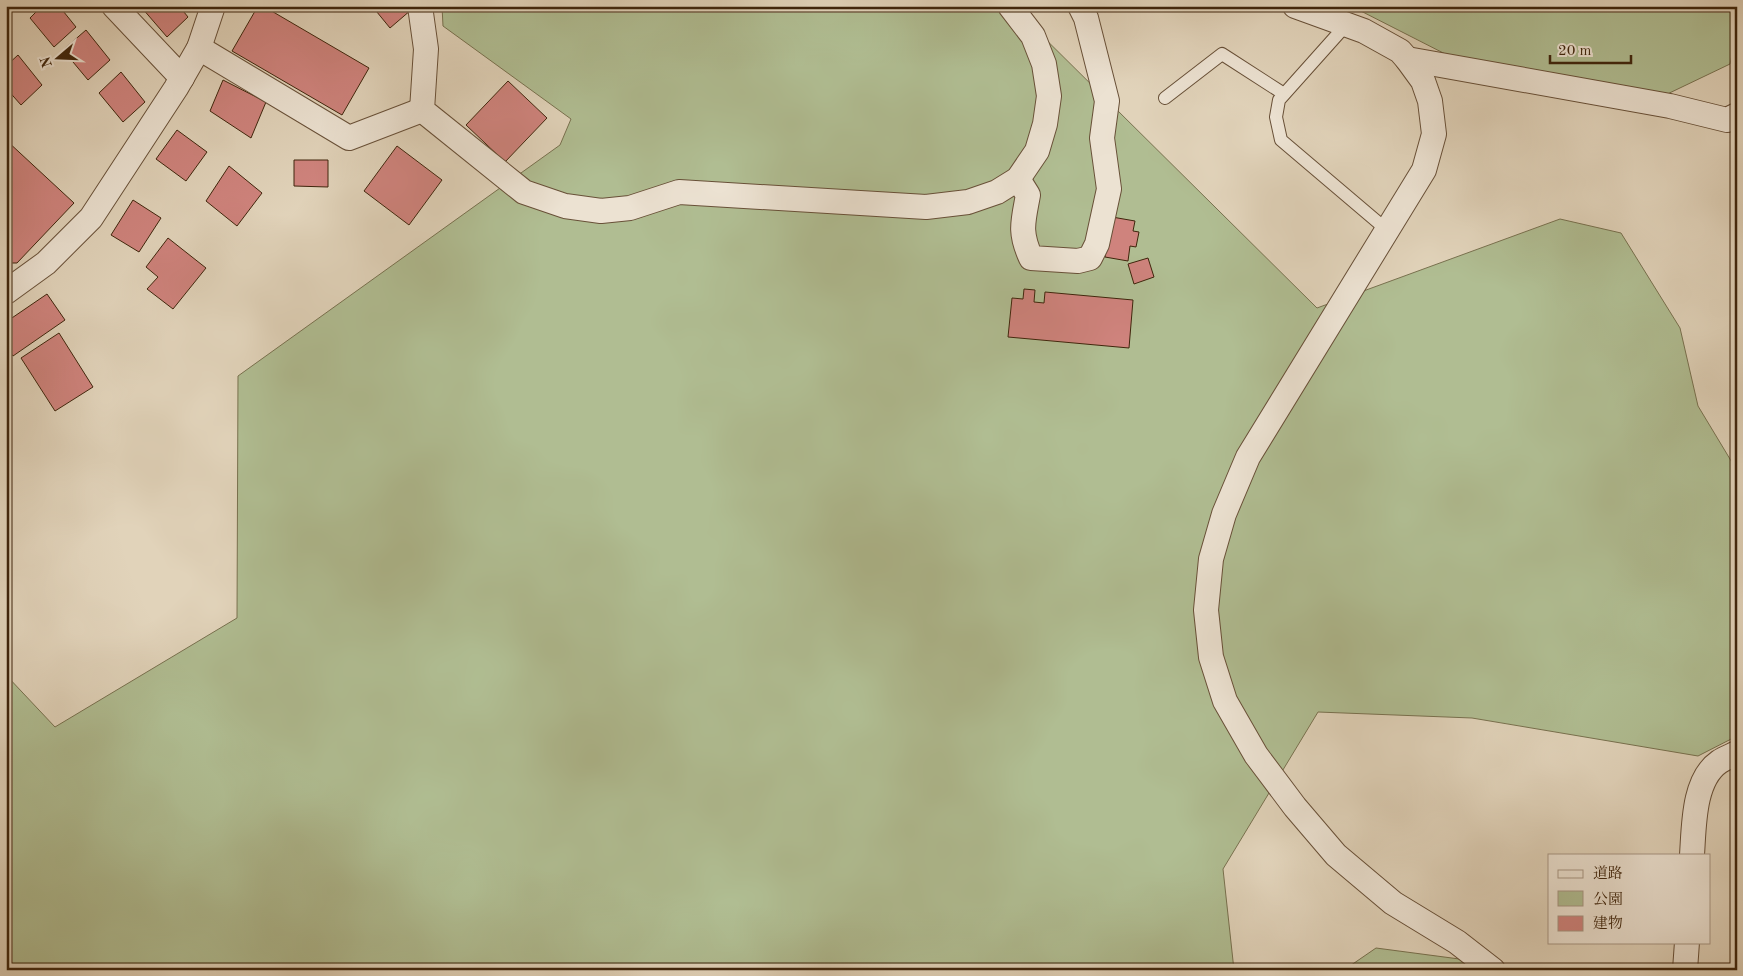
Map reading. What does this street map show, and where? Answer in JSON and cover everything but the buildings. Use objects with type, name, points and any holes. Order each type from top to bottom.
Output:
[{"type":"street","points":[[114,6],[182,78]]},
{"type":"street","points":[[6,292],[46,263],[92,218],[200,48],[213,6]]},
{"type":"street","points":[[420,6],[426,49],[422,110]]},
{"type":"street","points":[[422,110],[524,192],[565,206],[601,211],[630,208],[679,192],[926,207],[968,202],[997,192],[1018,179],[1037,151],[1046,124],[1049,96],[1044,64],[1033,36],[1010,6]]},
{"type":"street","points":[[1018,179],[1028,195],[1022,224],[1024,243],[1031,258],[1078,261],[1090,258],[1097,244],[1110,189],[1102,138],[1107,101],[1086,18],[1080,6]]},
{"type":"street","points":[[1295,6],[1364,31],[1400,52],[1423,81],[1430,101],[1434,134],[1424,170],[1248,457],[1224,514],[1212,559],[1206,610],[1211,657],[1225,701],[1256,755],[1295,807],[1336,854],[1393,903],[1457,942],[1493,970]]},
{"type":"street","points":[[200,48],[349,138],[422,110]]},
{"type":"street","points":[[1407,59],[1670,106],[1727,120],[1737,116]]},
{"type":"street","points":[[1692,854],[1695,810],[1704,781],[1718,763],[1737,753]]},
{"type":"street","points":[[1685,970],[1687,944]]},
{"type":"lane","points":[[1346,25],[1279,100],[1276,117],[1281,140],[1387,230]]},
{"type":"lane","points":[[1165,98],[1222,54],[1284,94]]},
{"type":"green space","points":[[442,6],[1012,6],[1317,308],[1560,219],[1621,233],[1680,328],[1698,406],[1733,464],[1737,463],[1737,736],[1698,756],[1472,718],[1318,712],[1223,869],[1234,970],[6,970],[6,675],[55,727],[237,618],[238,376],[560,145],[571,119],[443,26]]},
{"type":"green space","points":[[1351,6],[1737,6],[1737,32],[1730,64],[1659,98],[1461,62]]},
{"type":"green space","points":[[1376,948],[1535,969],[1537,970],[1344,970]]}]
